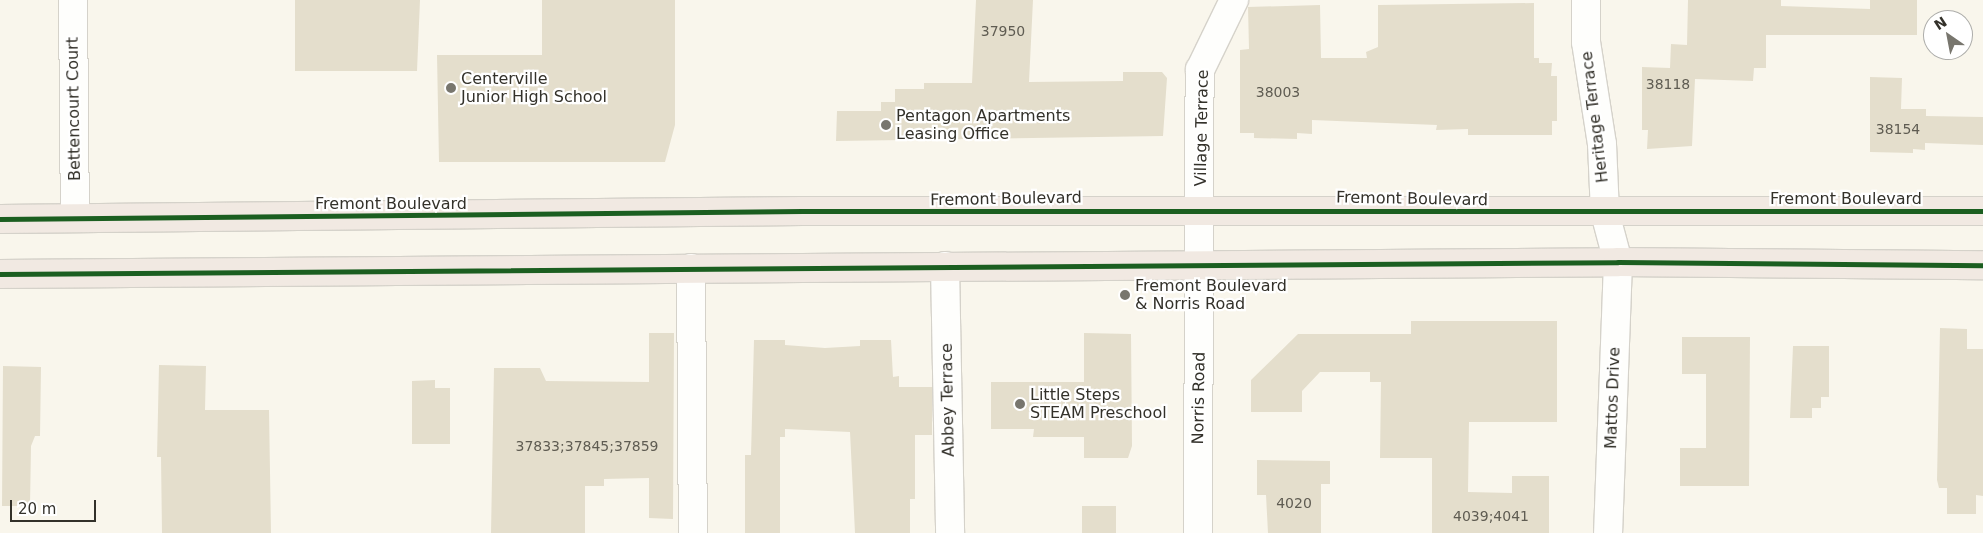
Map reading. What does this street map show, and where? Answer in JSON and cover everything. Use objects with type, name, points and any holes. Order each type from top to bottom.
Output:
[{"type":"main road","name":"Fremont Boulevard","points":[[0,219],[1200,209],[1605,213],[1983,210]]},
{"type":"main road","points":[[0,274],[1618,262],[1983,266]]},
{"type":"street","name":"Bettencourt Court","points":[[73,0],[76,218]]},
{"type":"street","name":"Village Terrace","points":[[1200,264],[1200,70],[1234,0]]},
{"type":"street","name":"Heritage Terrace","points":[[1586,0],[1586,42],[1602,144],[1605,213],[1618,262]]},
{"type":"street","name":"Mattos Drive","points":[[1608,533],[1618,262]]},
{"type":"street","name":"Norris Road","points":[[1198,533],[1200,264]]},
{"type":"street","name":"Abbey Terrace","points":[[945,266],[950,533]]},
{"type":"street","points":[[691,268],[694,533]]},
{"type":"building","points":[[295,0],[420,0],[417,71],[295,71]]},
{"type":"building","points":[[542,0],[675,0],[675,125],[665,162],[439,162],[437,55],[542,55]]},
{"type":"building","points":[[976,0],[1033,0],[1029,82],[1123,81],[1123,72],[1162,72],[1167,78],[1163,136],[836,141],[837,111],[881,111],[881,102],[895,102],[895,89],[924,89],[924,83],[972,83]]},
{"type":"building","points":[[1688,0],[1781,0],[1781,6],[1870,9],[1870,0],[1917,0],[1917,35],[1766,35],[1766,68],[1754,68],[1753,81],[1695,79],[1692,146],[1647,149],[1648,130],[1642,130],[1642,67],[1670,68],[1671,44],[1687,45]]},
{"type":"building","points":[[1534,3],[1534,58],[1539,58],[1539,63],[1552,63],[1551,76],[1557,76],[1557,121],[1552,121],[1552,135],[1468,135],[1468,129],[1436,130],[1437,125],[1312,120],[1312,134],[1297,133],[1297,139],[1254,138],[1254,133],[1240,133],[1240,50],[1249,49],[1248,7],[1320,5],[1321,58],[1367,58],[1366,52],[1378,47],[1378,5]]},
{"type":"building","points":[[1870,77],[1902,78],[1901,109],[1926,109],[1926,116],[1983,117],[1983,145],[1925,143],[1925,150],[1913,149],[1913,153],[1870,152]]},
{"type":"building","points":[[1411,321],[1557,321],[1557,422],[1469,422],[1468,492],[1512,493],[1512,476],[1549,476],[1549,533],[1432,533],[1432,458],[1380,458],[1381,382],[1370,382],[1370,372],[1320,372],[1302,391],[1302,412],[1251,412],[1251,380],[1298,334],[1411,334]]},
{"type":"building","points":[[1940,328],[1967,329],[1967,349],[1983,349],[1983,496],[1976,495],[1976,514],[1947,514],[1947,488],[1939,488],[1937,480]]},
{"type":"building","points":[[649,333],[674,333],[673,519],[649,518],[649,478],[604,479],[604,486],[585,486],[585,533],[491,533],[494,368],[540,368],[546,381],[649,382]]},
{"type":"building","points":[[1084,333],[1131,334],[1132,446],[1128,458],[1084,458],[1084,437],[1033,437],[1034,429],[991,429],[991,382],[1084,382]]},
{"type":"building","points":[[1682,337],[1750,337],[1749,486],[1680,486],[1680,448],[1706,448],[1706,374],[1682,374]]},
{"type":"building","points":[[754,340],[785,340],[785,345],[825,348],[860,346],[860,340],[891,340],[893,377],[899,376],[899,387],[932,387],[932,435],[915,435],[915,499],[910,499],[910,533],[855,533],[850,432],[785,429],[785,437],[780,437],[780,533],[745,533],[745,455],[751,455]]},
{"type":"building","points":[[1793,346],[1829,346],[1829,397],[1821,397],[1821,408],[1812,408],[1812,418],[1790,418]]},
{"type":"building","points":[[159,365],[206,366],[205,410],[269,410],[271,533],[162,533],[161,457],[157,457]]},
{"type":"building","points":[[3,366],[41,367],[40,436],[35,436],[31,446],[30,506],[2,506]]},
{"type":"building","points":[[435,380],[435,388],[450,388],[450,444],[412,444],[412,381]]},
{"type":"building","points":[[1257,460],[1330,461],[1330,484],[1321,484],[1321,533],[1268,533],[1266,495],[1257,495]]},
{"type":"building","points":[[1082,506],[1116,506],[1116,533],[1082,533]]},
{"type":"cycle path","points":[[0,219],[802,211],[1983,211]]},
{"type":"cycle path","points":[[0,274],[1618,262],[1983,265]]},
{"type":"place","name":"Centerville Junior High School","points":[[451,88]]},
{"type":"place","name":"Pentagon Apartments Leasing Office","points":[[886,125]]},
{"type":"place","name":"Fremont Boulevard & Norris Road","points":[[1125,295]]},
{"type":"place","name":"Little Steps STEAM Preschool","points":[[1020,404]]}]
